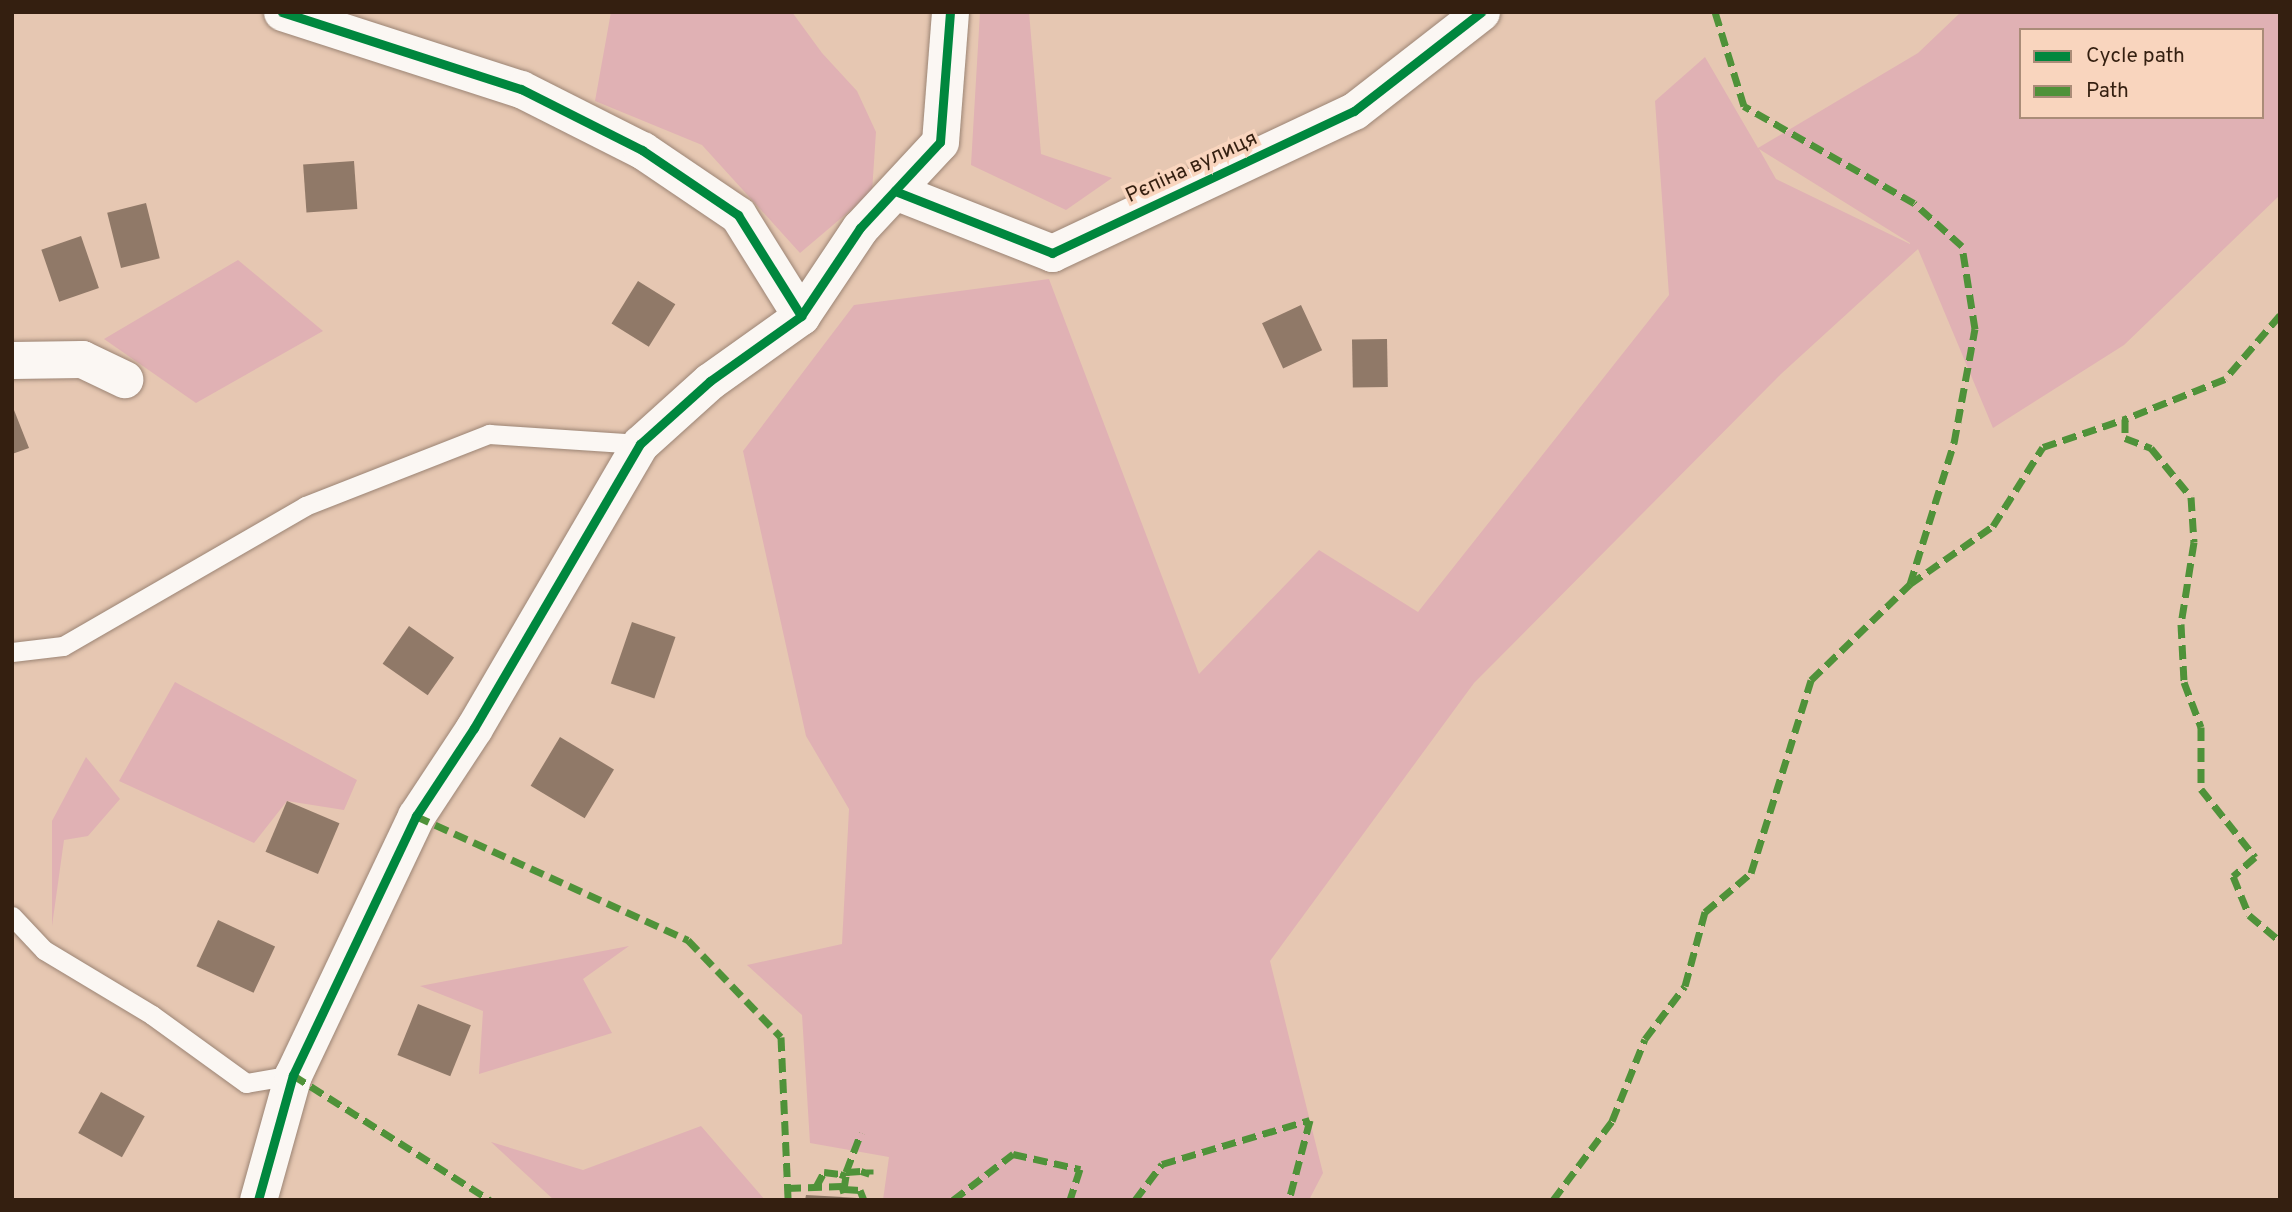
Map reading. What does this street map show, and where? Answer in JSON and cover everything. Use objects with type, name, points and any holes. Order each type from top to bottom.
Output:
[{"type":"street","points":[[282,12],[521,89],[642,150],[738,215],[801,316]]},
{"type":"street","points":[[258,1200],[293,1075],[416,816],[474,727],[640,444],[710,381],[801,316],[860,228],[940,142],[950,12]]},
{"type":"street","name":"Рєпіна вулиця","points":[[895,191],[1052,253],[1354,111],[1481,12]]},
{"type":"street","points":[[12,360],[82,359],[124,380]]},
{"type":"lane","points":[[12,652],[63,646],[305,506],[489,434],[640,444]]},
{"type":"lane","points":[[12,916],[44,950],[152,1015],[246,1083],[293,1075]]},
{"type":"shaded area","points":[[611,12],[792,12],[822,53],[857,91],[876,132],[872,192],[800,253],[702,145],[595,101]]},
{"type":"shaded area","points":[[980,12],[1029,12],[1041,154],[1112,178],[1066,210],[971,165]]},
{"type":"shaded area","points":[[1961,12],[2280,12],[2280,195],[2124,345],[1993,428],[1918,249],[1781,374],[1474,683],[1270,961],[1323,1173],[1309,1200],[883,1200],[889,1157],[810,1143],[802,1015],[747,965],[842,944],[849,809],[806,736],[743,451],[854,305],[1049,279],[1199,674],[1319,550],[1418,612],[1669,295],[1655,101],[1705,57],[1758,148],[1918,53]],"holes":[[[1759,149],[1910,243],[1776,179]]]},
{"type":"shaded area","points":[[238,260],[323,331],[196,403],[104,339]]},
{"type":"shaded area","points":[[175,682],[357,780],[344,810],[287,801],[254,843],[119,781]]},
{"type":"shaded area","points":[[86,757],[120,799],[88,836],[64,840],[52,926],[52,821]]},
{"type":"shaded area","points":[[629,946],[583,979],[612,1033],[479,1074],[483,1011],[420,986]]},
{"type":"shaded area","points":[[701,1126],[765,1200],[554,1200],[491,1142],[583,1170]]},
{"type":"building","points":[[354,161],[357,209],[306,212],[303,165]]},
{"type":"building","points":[[146,203],[160,258],[121,268],[107,213]]},
{"type":"building","points":[[81,236],[99,288],[59,302],[41,250]]},
{"type":"building","points":[[638,281],[675,304],[649,347],[612,323]]},
{"type":"building","points":[[1301,305],[1322,350],[1283,368],[1262,323]]},
{"type":"building","points":[[1387,339],[1388,387],[1353,388],[1352,340]]},
{"type":"building","points":[[12,405],[29,448],[12,454]]},
{"type":"building","points":[[632,622],[675,637],[654,698],[611,683]]},
{"type":"building","points":[[409,626],[454,658],[428,695],[383,664]]},
{"type":"building","points":[[560,737],[614,769],[585,818],[531,786]]},
{"type":"building","points":[[287,801],[339,823],[318,874],[266,852]]},
{"type":"building","points":[[218,920],[275,947],[254,993],[196,966]]},
{"type":"building","points":[[418,1004],[471,1025],[450,1076],[397,1055]]},
{"type":"building","points":[[101,1092],[145,1116],[122,1157],[78,1133]]},
{"type":"building","points":[[806,1195],[843,1197],[857,1197],[805,1200]]},
{"type":"marked path","points":[[1553,1200],[1612,1121],[1645,1039],[1685,986],[1705,912],[1751,873],[1811,680],[1910,584],[1954,443],[1975,329],[1962,246],[1914,203],[1744,106],[1715,12]]},
{"type":"marked path","points":[[2280,315],[2225,379],[2125,419],[2125,438],[2151,448],[2191,497],[2194,542],[2181,624],[2184,682],[2201,727],[2201,789],[2255,857],[2233,876],[2249,915],[2280,941]]},
{"type":"marked path","points":[[1910,584],[1993,526],[2043,447],[2125,419]]},
{"type":"marked path","points":[[416,816],[688,940],[781,1037],[788,1200]]},
{"type":"marked path","points":[[293,1075],[490,1200]]},
{"type":"marked path","points":[[1135,1200],[1162,1164],[1310,1120],[1289,1200]]},
{"type":"marked path","points":[[846,1172],[861,1133]]},
{"type":"marked path","points":[[953,1200],[1013,1154],[1080,1169],[1070,1200]]},
{"type":"marked path","points":[[846,1176],[846,1172],[861,1171],[870,1174],[870,1169]]},
{"type":"marked path","points":[[816,1187],[824,1172],[840,1174],[846,1176],[844,1189],[860,1190],[864,1200]]},
{"type":"marked path","points":[[787,1188],[842,1186],[844,1193]]},
{"type":"cycle path","points":[[282,12],[521,89],[642,150],[738,215],[801,316]]},
{"type":"cycle path","points":[[258,1200],[293,1075],[416,816],[474,728],[640,444],[710,381],[801,316],[860,228],[940,142],[950,12]]},
{"type":"cycle path","points":[[895,191],[1052,253],[1354,111],[1481,12]]}]
